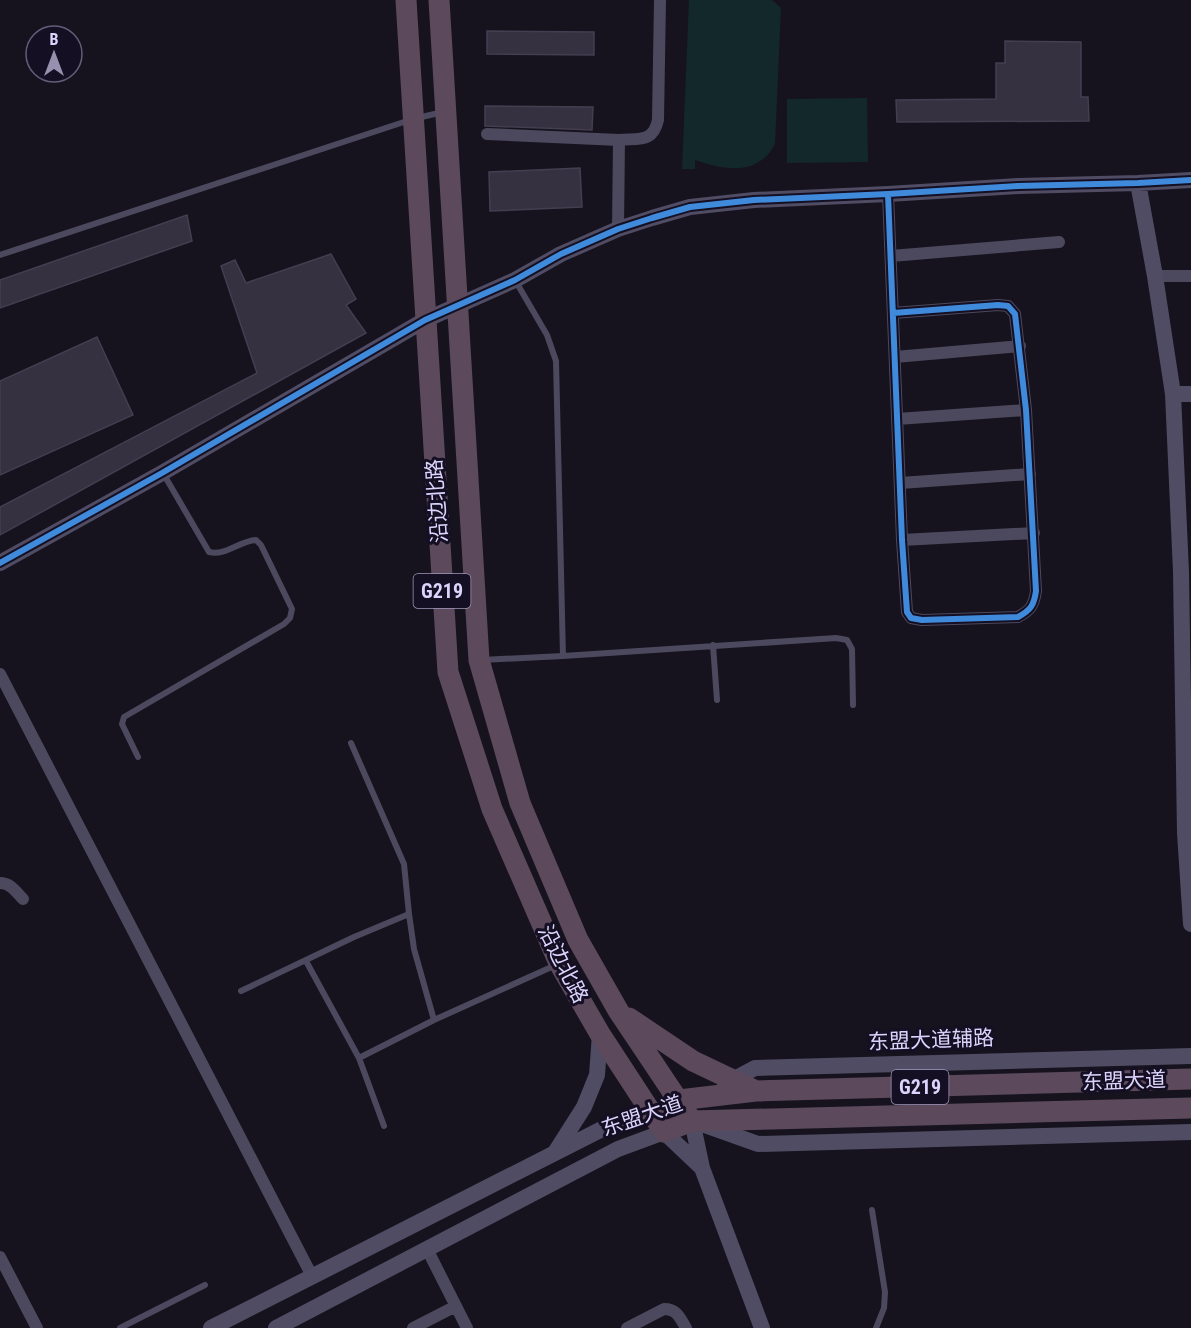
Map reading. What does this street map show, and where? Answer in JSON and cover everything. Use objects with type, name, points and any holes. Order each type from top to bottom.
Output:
[{"type":"highway","name":"沿边北路","points":[[406,0],[448,672],[492,809],[559,963],[600,1034],[664,1132]]},
{"type":"highway","name":"沿边北路","points":[[439,0],[479,660],[520,802],[578,940],[619,1012],[692,1121]]},
{"type":"highway","points":[[619,1012],[693,1061],[756,1091]]},
{"type":"highway","name":"东盟大道","points":[[651,1110],[679,1100],[756,1091],[1191,1079]]},
{"type":"highway","name":"东盟大道","points":[[664,1132],[692,1121],[1191,1108]]},
{"type":"street","points":[[487,134],[619,140],[650,136],[655,132],[658,109],[660,0]]},
{"type":"street","points":[[618,229],[619,140]]},
{"type":"street","points":[[0,563],[162,473],[425,320],[515,280],[561,254],[618,229],[690,207],[721,202],[1018,186],[1191,180]]},
{"type":"street","points":[[1138,183],[1173,394],[1181,572],[1185,832],[1191,924]]},
{"type":"street","points":[[888,194],[907,612],[911,618],[922,620],[1018,617],[1029,611],[1034,604],[1036,591],[1026,410],[1015,314],[1008,306],[998,305],[894,313]]},
{"type":"street","points":[[891,256],[1059,242]]},
{"type":"street","points":[[1155,276],[1191,276]]},
{"type":"street","points":[[895,357],[1020,346]]},
{"type":"street","points":[[1173,394],[1191,394]]},
{"type":"street","points":[[897,419],[1026,410]]},
{"type":"street","points":[[900,483],[1030,474]]},
{"type":"street","points":[[902,540],[1034,533]]},
{"type":"street","points":[[0,674],[312,1276]]},
{"type":"street","points":[[0,883],[6,883],[12,887],[23,899]]},
{"type":"street","points":[[554,1153],[584,1107],[597,1075],[600,1034]]},
{"type":"street","name":"东盟大道辅路","points":[[679,1100],[734,1080],[755,1068],[1191,1056]]},
{"type":"street","name":"东盟大道","points":[[211,1328],[606,1127],[651,1110]]},
{"type":"street","points":[[692,1121],[758,1144],[1191,1132]]},
{"type":"street","points":[[692,1121],[702,1168],[758,1327]]},
{"type":"street","points":[[664,1132],[702,1168]]},
{"type":"street","name":"东盟大道","points":[[276,1328],[618,1149],[664,1132]]},
{"type":"street","points":[[427,1249],[467,1328]]},
{"type":"street","points":[[0,1257],[6,1282],[37,1328]]},
{"type":"street","points":[[413,1328],[456,1306]]},
{"type":"street","points":[[627,1328],[664,1309],[677,1313],[686,1328]]},
{"type":"lane","points":[[0,255],[413,119],[446,112]]},
{"type":"lane","points":[[515,280],[547,335],[556,361],[563,656]]},
{"type":"lane","points":[[138,757],[122,724],[124,717],[284,624],[290,618],[292,609],[261,545],[255,540],[246,541],[224,552],[216,554],[209,552],[162,473]]},
{"type":"lane","points":[[479,660],[836,638],[847,640],[852,649],[853,705]]},
{"type":"lane","points":[[713,645],[717,700]]},
{"type":"lane","points":[[351,743],[404,864],[414,949],[434,1020]]},
{"type":"lane","points":[[240,991],[354,937],[409,914]]},
{"type":"lane","points":[[306,961],[359,1058],[384,1126]]},
{"type":"lane","points":[[359,1058],[434,1020],[559,963]]},
{"type":"lane","points":[[872,1210],[885,1292],[885,1308],[876,1328]]},
{"type":"lane","points":[[120,1328],[205,1285]]},
{"type":"green space","points":[[689,0],[772,0],[781,8],[775,144],[767,156],[747,167],[730,168],[695,160],[695,169],[682,169]]},
{"type":"green space","points":[[867,98],[868,162],[787,163],[787,99]]},
{"type":"building","points":[[487,31],[594,32],[594,55],[487,54]]},
{"type":"building","points":[[1005,41],[1081,42],[1081,97],[1088,97],[1089,121],[897,122],[896,100],[996,99],[996,63],[1005,63]]},
{"type":"building","points":[[485,106],[593,107],[592,130],[485,126]]},
{"type":"building","points":[[580,168],[582,207],[490,211],[489,172]]},
{"type":"building","points":[[187,215],[192,241],[0,308],[0,280]]},
{"type":"building","points":[[331,254],[356,299],[346,305],[366,333],[0,535],[0,507],[257,373],[221,266],[235,260],[246,283]]},
{"type":"building","points":[[97,337],[133,415],[0,475],[0,381]]},
{"type":"cycle path","points":[[0,563],[162,473],[425,320],[515,280],[561,254],[618,229],[652,218],[690,207],[754,200],[1018,186],[1191,180]]},
{"type":"cycle path","points":[[888,194],[902,540],[907,612],[911,618],[922,620],[1018,617],[1031,607],[1036,591],[1026,410],[1015,314],[1008,306],[998,305],[893,313]]}]
